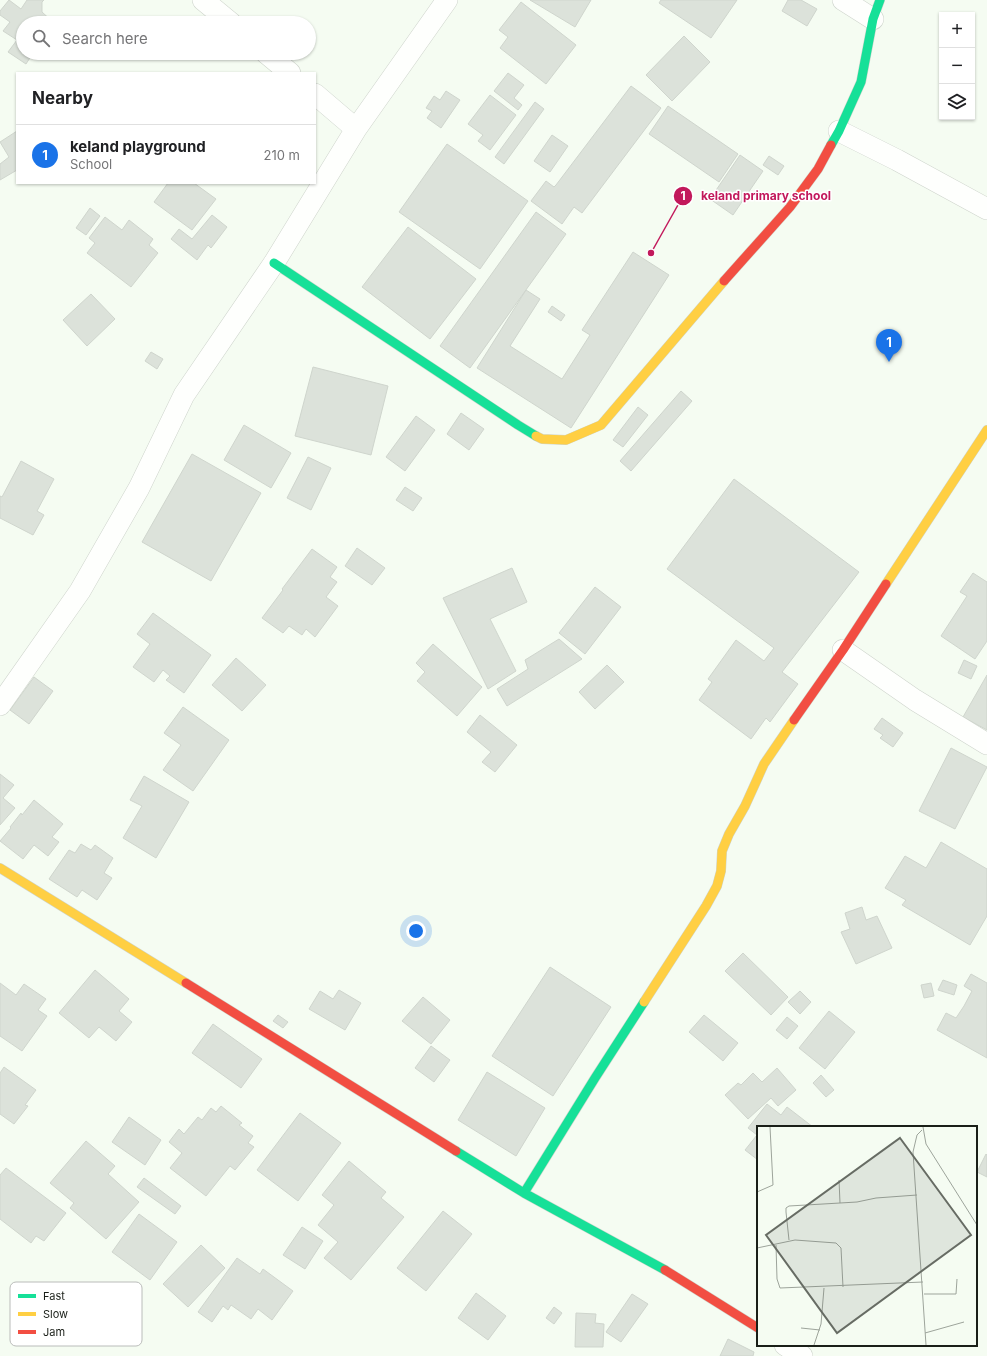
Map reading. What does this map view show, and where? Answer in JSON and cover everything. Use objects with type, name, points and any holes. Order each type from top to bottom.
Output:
[{"type":"street","points":[[203,0],[222,16]]},
{"type":"street","points":[[0,705],[80,591],[139,488],[184,395],[274,263],[356,129],[447,0]]},
{"type":"street","points":[[274,263],[542,440],[566,440],[602,425],[711,296],[790,206],[818,169],[839,131],[861,82],[877,9],[843,0]]},
{"type":"street","points":[[274,60],[289,72]]},
{"type":"street","points":[[316,95],[356,129]]},
{"type":"street","points":[[839,131],[897,160],[987,209]]},
{"type":"street","points":[[524,1193],[595,1078],[706,906],[717,886],[721,871],[722,851],[728,834],[745,806],[764,764],[843,650],[987,430]]},
{"type":"street","points":[[843,650],[915,700],[987,744]]},
{"type":"street","points":[[0,868],[524,1193],[658,1266],[757,1327]]},
{"type":"street","points":[[787,1346],[802,1356]]},
{"type":"building","points":[[9,0],[21,9],[27,0],[44,0],[42,2],[42,12],[46,16],[16,16],[16,39],[3,31],[10,22],[0,15],[0,11]]},
{"type":"building","points":[[530,0],[591,0],[575,27]]},
{"type":"building","points":[[661,0],[737,0],[711,38],[659,3]]},
{"type":"building","points":[[788,0],[801,0],[817,9],[807,26],[782,11]]},
{"type":"building","points":[[521,2],[576,45],[546,84],[500,48],[508,37],[499,30]]},
{"type":"building","points":[[684,36],[710,62],[672,101],[646,75]]},
{"type":"building","points":[[16,41],[16,57],[8,52]]},
{"type":"building","points":[[20,60],[29,60],[26,64]]},
{"type":"building","points":[[508,73],[524,85],[514,98],[522,105],[518,110],[494,91]]},
{"type":"building","points":[[631,86],[661,108],[582,213],[574,207],[562,224],[531,201],[546,181],[554,187],[556,185]]},
{"type":"building","points":[[446,91],[460,100],[441,128],[427,118],[432,111],[426,108],[434,96],[440,100]]},
{"type":"building","points":[[490,95],[516,115],[490,150],[478,141],[483,135],[468,124]]},
{"type":"building","points":[[535,102],[544,109],[504,164],[495,157]]},
{"type":"building","points":[[668,106],[738,154],[719,182],[649,134]]},
{"type":"building","points":[[16,132],[16,171],[0,180],[0,164],[9,157],[0,142]]},
{"type":"building","points":[[552,135],[568,146],[550,172],[534,161]]},
{"type":"building","points":[[447,144],[528,201],[480,269],[399,212]]},
{"type":"building","points":[[740,155],[763,171],[733,215],[710,199]]},
{"type":"building","points":[[769,156],[784,166],[778,175],[763,165]]},
{"type":"building","points":[[167,184],[195,184],[216,199],[192,230],[154,202]]},
{"type":"building","points":[[90,208],[100,216],[86,235],[76,228]]},
{"type":"building","points":[[536,212],[566,234],[470,368],[440,346]]},
{"type":"building","points":[[212,215],[227,227],[211,248],[208,245],[197,260],[171,239],[179,229],[192,239]]},
{"type":"building","points":[[105,217],[122,230],[129,220],[153,239],[149,245],[158,253],[131,287],[87,253],[95,243],[89,238]]},
{"type":"building","points":[[408,227],[476,279],[430,339],[362,287]]},
{"type":"building","points":[[633,252],[669,275],[571,428],[477,368],[526,290],[540,299],[510,346],[562,379],[590,335],[582,330]]},
{"type":"building","points":[[91,294],[115,319],[87,346],[63,320]]},
{"type":"building","points":[[552,306],[565,315],[561,321],[548,312]]},
{"type":"building","points":[[151,352],[163,359],[157,369],[145,361]]},
{"type":"building","points":[[313,367],[388,386],[371,455],[295,436]]},
{"type":"building","points":[[681,391],[692,401],[631,471],[620,461]]},
{"type":"building","points":[[638,407],[648,415],[623,447],[613,440]]},
{"type":"building","points":[[461,413],[484,429],[469,450],[447,434]]},
{"type":"building","points":[[416,416],[435,430],[405,471],[386,457]]},
{"type":"building","points":[[244,425],[291,453],[271,488],[224,460]]},
{"type":"building","points":[[192,454],[261,493],[211,581],[142,542]]},
{"type":"building","points":[[308,457],[331,468],[311,510],[287,498]]},
{"type":"building","points":[[21,461],[54,479],[37,511],[44,515],[33,535],[0,518],[0,496],[2,497]]},
{"type":"building","points":[[734,479],[859,572],[782,672],[798,684],[770,722],[766,718],[751,739],[699,700],[712,682],[708,679],[736,640],[764,661],[774,648],[667,569]]},
{"type":"building","points":[[405,487],[422,498],[413,511],[396,500]]},
{"type":"building","points":[[357,548],[385,568],[372,585],[345,566]]},
{"type":"building","points":[[312,549],[337,567],[330,577],[337,582],[326,597],[338,606],[315,637],[306,629],[302,635],[289,626],[283,633],[262,618]]},
{"type":"building","points":[[512,568],[527,602],[490,619],[516,671],[488,689],[443,598]]},
{"type":"building","points":[[973,573],[987,582],[987,641],[975,659],[941,636],[967,596],[960,592]]},
{"type":"building","points":[[595,587],[621,607],[585,654],[559,633]]},
{"type":"building","points":[[153,613],[211,655],[184,693],[166,680],[170,676],[163,670],[154,682],[133,667],[150,644],[137,634]]},
{"type":"building","points":[[559,639],[582,659],[507,706],[497,689],[528,669],[525,660]]},
{"type":"building","points":[[433,644],[482,687],[457,716],[417,681],[425,672],[416,663]]},
{"type":"building","points":[[236,658],[266,685],[242,711],[212,685]]},
{"type":"building","points":[[964,660],[977,666],[971,679],[958,673]]},
{"type":"building","points":[[607,665],[624,682],[595,709],[579,692]]},
{"type":"building","points":[[987,675],[987,730],[963,717]]},
{"type":"building","points":[[34,677],[53,691],[29,724],[10,710]]},
{"type":"building","points":[[183,707],[229,740],[193,791],[163,770],[181,745],[164,733]]},
{"type":"building","points":[[480,715],[517,745],[495,772],[482,762],[491,752],[467,732]]},
{"type":"building","points":[[882,718],[903,733],[893,747],[880,738],[883,735],[874,729]]},
{"type":"building","points":[[951,748],[987,767],[955,829],[919,811]]},
{"type":"building","points":[[0,774],[14,785],[3,798],[15,808],[0,825]]},
{"type":"building","points":[[144,776],[189,802],[156,858],[123,838],[142,806],[130,800]]},
{"type":"building","points":[[34,800],[63,824],[52,837],[59,842],[48,856],[34,845],[23,859],[0,841],[21,813],[22,815]]},
{"type":"building","points":[[941,842],[987,869],[987,916],[970,945],[902,905],[906,900],[885,888],[905,856],[926,868]]},
{"type":"building","points":[[81,844],[91,850],[95,845],[113,858],[104,873],[112,878],[97,900],[82,890],[77,897],[49,879],[69,850],[75,853]]},
{"type":"building","points":[[862,907],[866,920],[877,916],[892,948],[856,964],[841,932],[850,929],[845,913]]},
{"type":"building","points":[[743,953],[788,997],[771,1015],[725,971]]},
{"type":"building","points":[[550,967],[611,1007],[553,1096],[492,1056]]},
{"type":"building","points":[[95,970],[129,999],[119,1011],[132,1022],[116,1041],[99,1027],[89,1038],[59,1013]]},
{"type":"building","points":[[971,974],[987,983],[987,1058],[937,1030],[946,1013],[956,1018],[964,1006],[972,991],[964,986]]},
{"type":"building","points":[[943,980],[957,985],[954,995],[938,990]]},
{"type":"building","points":[[0,983],[16,995],[24,984],[46,999],[38,1010],[47,1016],[22,1051],[0,1036]]},
{"type":"building","points":[[931,983],[934,996],[924,998],[921,985]]},
{"type":"building","points":[[339,990],[361,1003],[345,1030],[309,1009],[320,991],[333,999]]},
{"type":"building","points":[[800,991],[811,1002],[800,1014],[788,1002]]},
{"type":"building","points":[[423,997],[450,1020],[431,1044],[402,1021]]},
{"type":"building","points":[[829,1011],[855,1032],[825,1069],[799,1048]]},
{"type":"building","points":[[278,1015],[288,1022],[283,1028],[273,1021]]},
{"type":"building","points":[[704,1015],[738,1043],[723,1061],[689,1032]]},
{"type":"building","points":[[787,1017],[798,1026],[787,1039],[776,1030]]},
{"type":"building","points":[[213,1024],[262,1059],[241,1088],[192,1053]]},
{"type":"building","points":[[431,1046],[450,1060],[434,1082],[415,1068]]},
{"type":"building","points":[[4,1067],[36,1090],[25,1105],[28,1106],[14,1124],[0,1114],[0,1073]]},
{"type":"building","points":[[777,1068],[796,1090],[778,1106],[771,1098],[748,1119],[725,1095],[738,1083],[741,1085],[753,1073],[762,1082]]},
{"type":"building","points":[[487,1072],[545,1108],[516,1156],[458,1120]]},
{"type":"building","points":[[821,1075],[834,1090],[826,1097],[813,1083]]},
{"type":"building","points":[[767,1104],[781,1115],[787,1107],[812,1126],[757,1126],[757,1135],[748,1128]]},
{"type":"building","points":[[221,1106],[242,1123],[239,1125],[253,1136],[248,1143],[254,1147],[235,1170],[230,1166],[206,1196],[170,1168],[182,1153],[169,1142],[179,1129],[184,1134],[198,1117],[202,1120],[211,1108],[216,1112]]},
{"type":"building","points":[[300,1113],[341,1143],[298,1201],[257,1170]]},
{"type":"building","points":[[129,1117],[161,1140],[145,1165],[112,1142]]},
{"type":"building","points":[[757,1135],[757,1159],[745,1150]]},
{"type":"building","points":[[86,1141],[115,1166],[108,1174],[139,1202],[106,1239],[70,1208],[74,1203],[50,1183]]},
{"type":"building","points":[[986,1154],[987,1155],[987,1177],[977,1172]]},
{"type":"building","points":[[349,1161],[386,1192],[381,1198],[404,1217],[351,1280],[324,1258],[338,1242],[318,1225],[334,1205],[322,1195]]},
{"type":"building","points":[[6,1168],[66,1213],[44,1241],[36,1236],[31,1243],[0,1219],[0,1175]]},
{"type":"building","points":[[144,1178],[181,1206],[175,1214],[137,1187]]},
{"type":"building","points":[[443,1211],[472,1234],[426,1291],[397,1268]]},
{"type":"building","points":[[139,1214],[177,1242],[150,1280],[112,1252]]},
{"type":"building","points":[[302,1227],[323,1241],[305,1269],[283,1255]]},
{"type":"building","points":[[201,1245],[225,1268],[188,1307],[163,1284]]},
{"type":"building","points":[[237,1258],[260,1274],[263,1269],[293,1291],[272,1320],[258,1309],[251,1319],[231,1305],[228,1310],[223,1306],[212,1322],[198,1312]]},
{"type":"building","points":[[476,1293],[506,1316],[488,1340],[458,1318]]},
{"type":"building","points":[[632,1294],[648,1304],[621,1342],[606,1332]]},
{"type":"building","points":[[554,1307],[562,1313],[554,1324],[546,1318]]},
{"type":"building","points":[[576,1313],[596,1314],[595,1323],[604,1324],[603,1347],[575,1347]]},
{"type":"building","points":[[728,1339],[754,1352],[753,1356],[720,1356]]},
{"type":"traffic: fast","points":[[831,145],[839,131],[861,82],[873,19],[880,0]]},
{"type":"traffic: fast","points":[[274,263],[536,436]]},
{"type":"traffic: fast","points":[[524,1193],[644,1002]]},
{"type":"traffic: fast","points":[[456,1151],[524,1193],[665,1270]]},
{"type":"traffic: slow","points":[[536,436],[542,439],[566,440],[601,425],[724,281]]},
{"type":"traffic: slow","points":[[886,584],[987,430]]},
{"type":"traffic: slow","points":[[644,1002],[706,906],[717,886],[721,871],[722,851],[729,834],[745,806],[764,764],[794,720]]},
{"type":"traffic: slow","points":[[0,868],[186,983]]},
{"type":"traffic: jam","points":[[724,281],[790,207],[818,169],[831,145]]},
{"type":"traffic: jam","points":[[794,720],[843,650],[886,584]]},
{"type":"traffic: jam","points":[[186,983],[456,1151]]},
{"type":"traffic: jam","points":[[665,1270],[757,1327]]},
{"type":"place","name":"keland primary school","points":[[651,253]]},
{"type":"place","name":"keland playground","points":[[889,362]]}]
